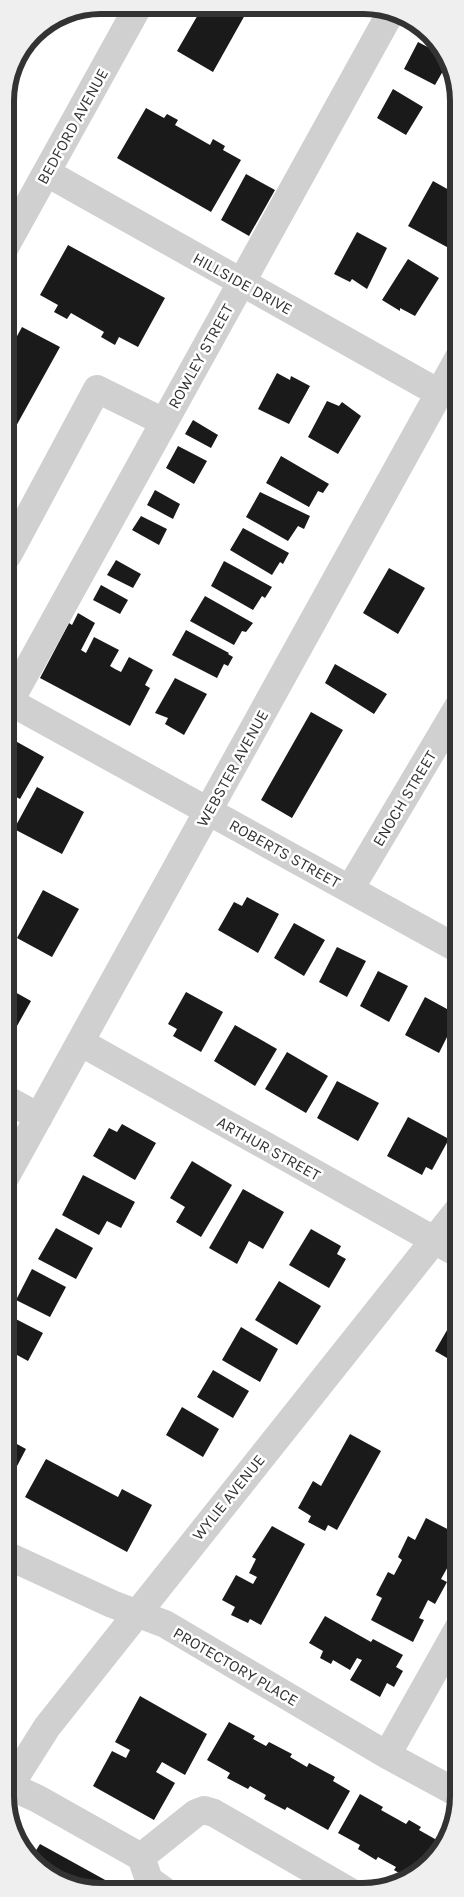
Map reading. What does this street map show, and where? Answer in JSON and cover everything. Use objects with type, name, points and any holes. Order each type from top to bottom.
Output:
[{"type":"street","name":"BEDFORD AVENUE","points":[[14,231],[134,14]]},
{"type":"street","name":"ROWLEY STREET","points":[[14,688],[164,422],[388,17]]},
{"type":"street","name":"HILLSIDE DRIVE","points":[[46,173],[439,393]]},
{"type":"street","name":"WEBSTER AVENUE","points":[[14,1162],[450,373]]},
{"type":"street","points":[[14,544],[97,389],[164,422]]},
{"type":"street","name":"ROBERTS STREET","points":[[14,704],[450,945]]},
{"type":"street","name":"ENOCH STREET","points":[[350,889],[450,720]]},
{"type":"street","name":"ARTHUR STREET","points":[[80,1042],[450,1249]]},
{"type":"street","points":[[14,1103],[39,1117]]},
{"type":"street","name":"WYLIE AVENUE","points":[[14,1779],[47,1727],[450,1220]]},
{"type":"street","name":"PROTECTORY PLACE","points":[[14,1559],[165,1624],[387,1755],[450,1789]]},
{"type":"street","points":[[387,1755],[450,1642]]},
{"type":"street","points":[[14,1791],[38,1799],[141,1857],[149,1880],[153,1883]]},
{"type":"street","points":[[141,1857],[196,1813],[204,1810],[214,1813],[335,1883]]},
{"type":"building","points":[[198,14],[246,14],[213,72],[177,51]]},
{"type":"building","points":[[418,42],[434,50],[444,69],[435,85],[404,69]]},
{"type":"building","points":[[393,89],[423,107],[406,135],[377,118]]},
{"type":"building","points":[[146,108],[164,118],[167,114],[178,120],[175,125],[210,145],[213,139],[225,146],[223,150],[241,160],[211,212],[117,158]]},
{"type":"building","points":[[246,174],[275,190],[249,236],[221,220]]},
{"type":"building","points":[[433,181],[450,191],[450,249],[408,226]]},
{"type":"building","points":[[357,232],[387,248],[367,289],[352,279],[350,282],[334,274]]},
{"type":"building","points":[[68,245],[165,298],[138,347],[119,337],[115,345],[101,337],[104,332],[71,313],[67,319],[54,312],[58,305],[40,295]]},
{"type":"building","points":[[408,259],[439,278],[415,316],[400,308],[400,311],[382,300]]},
{"type":"building","points":[[22,327],[60,347],[14,430],[14,342]]},
{"type":"building","points":[[277,373],[290,380],[291,376],[310,386],[289,424],[258,409]]},
{"type":"building","points":[[327,401],[339,406],[342,402],[361,416],[338,454],[308,437]]},
{"type":"building","points":[[193,420],[218,435],[211,448],[185,434]]},
{"type":"building","points":[[178,446],[207,461],[194,484],[166,468]]},
{"type":"building","points":[[281,456],[329,484],[323,493],[318,491],[309,507],[266,483]]},
{"type":"building","points":[[155,490],[180,504],[173,519],[147,505]]},
{"type":"building","points":[[260,492],[310,516],[304,529],[298,526],[288,541],[246,517]]},
{"type":"building","points":[[141,516],[167,529],[159,545],[132,530]]},
{"type":"building","points":[[243,528],[289,553],[283,564],[280,562],[272,575],[230,550]]},
{"type":"building","points":[[116,560],[141,574],[133,588],[107,575]]},
{"type":"building","points":[[224,561],[272,587],[265,598],[262,596],[253,610],[211,586]]},
{"type":"building","points":[[389,568],[425,588],[398,634],[363,613]]},
{"type":"building","points":[[101,585],[128,600],[120,614],[93,600]]},
{"type":"building","points":[[205,596],[253,623],[246,632],[242,631],[234,645],[190,621]]},
{"type":"building","points":[[78,613],[95,623],[81,650],[86,653],[94,637],[119,650],[110,666],[115,669],[121,672],[129,657],[153,670],[145,685],[150,688],[130,726],[40,678],[69,623],[72,625]]},
{"type":"building","points":[[186,630],[233,657],[228,666],[224,664],[217,678],[172,655]]},
{"type":"building","points":[[335,664],[387,694],[374,714],[325,683]]},
{"type":"building","points":[[175,678],[207,694],[184,735],[165,724],[168,718],[155,713]]},
{"type":"building","points":[[311,712],[343,730],[292,818],[261,800]]},
{"type":"building","points":[[14,740],[44,757],[20,799],[14,796]]},
{"type":"building","points":[[37,787],[84,812],[62,854],[14,829]]},
{"type":"building","points":[[43,890],[79,909],[52,957],[17,938]]},
{"type":"building","points":[[247,897],[279,914],[258,953],[218,930],[234,902],[242,906]]},
{"type":"building","points":[[294,923],[325,940],[304,976],[274,958]]},
{"type":"building","points":[[337,947],[366,961],[347,997],[319,982]]},
{"type":"building","points":[[378,971],[408,986],[389,1022],[360,1006]]},
{"type":"building","points":[[14,991],[31,1001],[14,1031]]},
{"type":"building","points":[[186,992],[223,1012],[201,1052],[173,1036],[177,1029],[168,1024]]},
{"type":"building","points":[[425,997],[450,1011],[450,1031],[439,1053],[405,1035]]},
{"type":"building","points":[[235,1025],[277,1049],[255,1086],[214,1061]]},
{"type":"building","points":[[287,1052],[328,1076],[306,1113],[265,1089]]},
{"type":"building","points":[[337,1081],[379,1103],[358,1141],[317,1118]]},
{"type":"building","points":[[408,1117],[449,1139],[432,1170],[426,1167],[422,1175],[387,1156]]},
{"type":"building","points":[[122,1124],[156,1143],[135,1180],[93,1156],[109,1128],[117,1132]]},
{"type":"building","points":[[192,1161],[232,1185],[201,1237],[176,1222],[185,1207],[170,1198]]},
{"type":"building","points":[[83,1175],[135,1202],[121,1228],[107,1221],[99,1235],[62,1215]]},
{"type":"building","points":[[243,1189],[284,1212],[263,1249],[249,1241],[237,1264],[209,1248]]},
{"type":"building","points":[[56,1228],[93,1248],[76,1279],[38,1259]]},
{"type":"building","points":[[311,1229],[341,1246],[337,1254],[346,1259],[329,1288],[289,1265]]},
{"type":"building","points":[[32,1269],[66,1287],[50,1317],[16,1300]]},
{"type":"building","points":[[279,1281],[321,1306],[297,1345],[255,1320]]},
{"type":"building","points":[[14,1318],[43,1333],[28,1361],[14,1353]]},
{"type":"building","points":[[450,1325],[450,1360],[435,1351]]},
{"type":"building","points":[[241,1327],[278,1349],[260,1382],[222,1360]]},
{"type":"building","points":[[213,1370],[249,1391],[233,1418],[197,1397]]},
{"type":"building","points":[[182,1407],[219,1429],[203,1457],[166,1435]]},
{"type":"building","points":[[350,1434],[381,1451],[337,1530],[328,1525],[325,1531],[308,1522],[311,1516],[298,1508],[313,1481],[321,1486]]},
{"type":"building","points":[[14,1442],[26,1449],[14,1472]]},
{"type":"building","points":[[46,1459],[118,1497],[122,1489],[152,1505],[127,1552],[25,1497]]},
{"type":"building","points":[[426,1518],[450,1530],[450,1563],[441,1579],[447,1582],[435,1604],[428,1600],[419,1618],[424,1620],[413,1642],[371,1620],[382,1598],[376,1595],[388,1572],[394,1575],[402,1560],[398,1557],[408,1536],[415,1540]]},
{"type":"building","points":[[272,1526],[305,1544],[261,1625],[250,1619],[248,1623],[231,1615],[235,1607],[222,1600],[236,1575],[253,1584],[257,1577],[249,1573],[256,1559],[252,1557]]},
{"type":"building","points":[[325,1616],[371,1642],[373,1639],[403,1655],[396,1667],[403,1671],[394,1687],[387,1683],[380,1697],[350,1680],[362,1660],[357,1658],[350,1670],[333,1660],[331,1664],[320,1658],[323,1651],[309,1643]]},
{"type":"building","points":[[140,1696],[207,1734],[185,1775],[162,1762],[156,1772],[175,1783],[154,1820],[93,1786],[112,1751],[126,1758],[130,1750],[115,1742]]},
{"type":"building","points":[[229,1722],[255,1736],[253,1739],[266,1746],[269,1742],[292,1754],[290,1757],[307,1767],[309,1763],[335,1777],[333,1781],[350,1791],[328,1830],[287,1807],[285,1810],[264,1799],[266,1795],[250,1786],[248,1789],[227,1778],[230,1773],[207,1760]]},
{"type":"building","points":[[360,1794],[383,1807],[381,1810],[406,1824],[409,1820],[421,1827],[419,1830],[438,1841],[429,1854],[401,1874],[394,1870],[396,1867],[378,1857],[376,1860],[358,1849],[360,1845],[338,1833]]},
{"type":"building","points":[[40,1844],[107,1881],[106,1883],[84,1882],[73,1879],[57,1872],[34,1853]]}]
